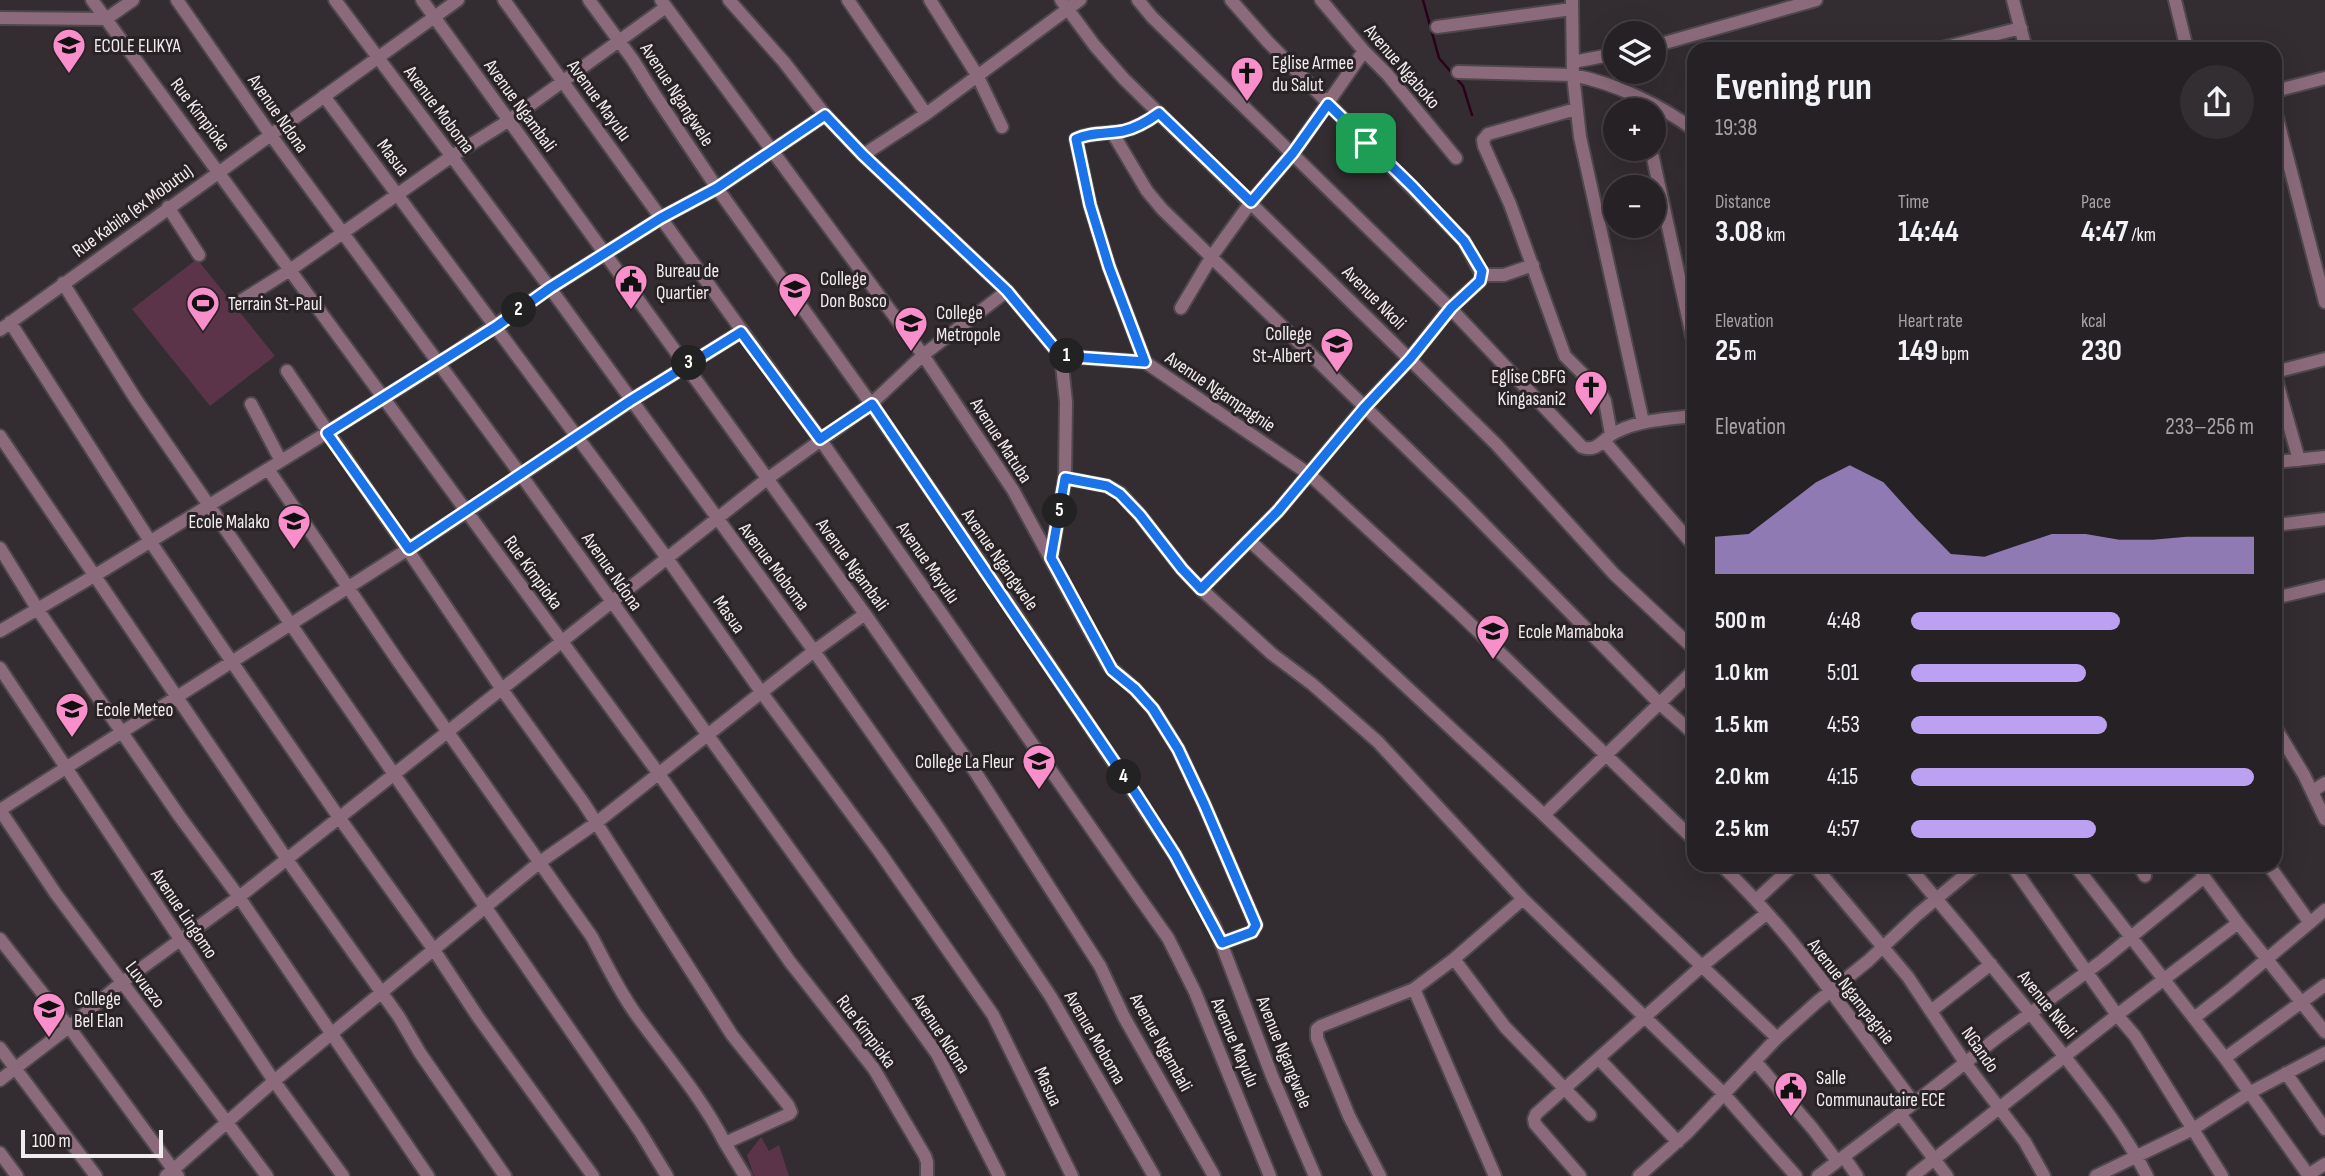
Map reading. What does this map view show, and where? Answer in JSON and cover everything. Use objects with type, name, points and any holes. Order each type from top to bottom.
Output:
[{"type":"street","name":"Rue Kimpioka","points":[[92,0],[659,774],[790,962],[874,1069],[925,1156],[927,1176]]},
{"type":"street","points":[[0,18],[106,19],[133,0]]},
{"type":"street","name":"Avenue Ndona","points":[[177,0],[270,134],[521,475],[937,1054],[999,1176]]},
{"type":"street","name":"Avenue Moboma","points":[[335,0],[550,288],[814,651],[934,823],[1051,997],[1154,1176]]},
{"type":"street","name":"Avenue Ngambali","points":[[422,0],[865,614],[974,770],[1100,966],[1124,1017],[1214,1176]]},
{"type":"street","name":"Rue Kabila (ex Mobutu)","points":[[5,326],[458,0]]},
{"type":"street","name":"Avenue Mayulu","points":[[504,0],[820,439],[1168,938],[1221,1054],[1270,1176]]},
{"type":"street","name":"Avenue Ngangwele","points":[[589,0],[620,41],[717,188],[872,404],[1175,855],[1222,943],[1272,1076],[1315,1176]]},
{"type":"street","points":[[729,0],[784,62],[825,115],[863,155],[1007,291],[1061,356],[1066,402],[1065,478],[1051,558]]},
{"type":"street","points":[[848,0],[926,114]]},
{"type":"street","points":[[930,0],[977,75],[1002,127]]},
{"type":"street","points":[[863,155],[926,114],[1064,5],[1080,0]]},
{"type":"street","points":[[1138,0],[1152,17],[1451,308],[1582,447],[1592,448],[1643,422],[1687,417]]},
{"type":"street","points":[[1201,589],[1250,541],[1365,407],[1410,359],[1451,308],[1480,281],[1482,275],[1464,241],[1268,42],[1231,0]]},
{"type":"street","name":"Avenue Ngaboko","points":[[1321,0],[1387,74],[1456,158]]},
{"type":"street","points":[[1666,43],[1816,0]]},
{"type":"street","points":[[2013,0],[2024,42]]},
{"type":"street","points":[[2175,0],[2185,42]]},
{"type":"street","points":[[239,302],[290,271],[452,156],[508,121],[620,41],[664,4]]},
{"type":"street","name":"Avenue Matuba","points":[[664,4],[923,355],[1013,490],[1112,670],[1153,709],[1178,749],[1256,925],[1255,930],[1222,943]]},
{"type":"street","name":"Avenue Nkoli","points":[[1064,5],[1124,79],[1496,444],[1614,574],[1687,642]]},
{"type":"street","points":[[1437,27],[1572,5],[1573,68],[1580,137],[1643,422]]},
{"type":"street","points":[[1964,42],[2021,27]]},
{"type":"street","points":[[1181,308],[1212,256],[1251,202],[1293,153],[1364,51]]},
{"type":"street","points":[[1458,72],[1573,68],[1603,58]]},
{"type":"street","points":[[1573,68],[1629,98]]},
{"type":"street","points":[[2282,89],[2325,78]]},
{"type":"street","name":"Masua","points":[[324,96],[667,558],[762,693],[879,851],[993,1015],[1072,1176]]},
{"type":"street","points":[[1576,109],[1488,134],[1483,140],[1533,265],[1564,356],[1600,391],[1605,401],[1608,438],[1687,537]]},
{"type":"street","points":[[1666,111],[1687,121]]},
{"type":"street","points":[[1145,362],[1101,242],[1076,139],[1139,126],[1159,113]]},
{"type":"street","points":[[0,631],[438,364],[550,288],[661,218],[717,188],[825,115]]},
{"type":"street","points":[[1112,132],[1147,191],[1162,209],[1462,502],[1660,704],[1687,728]]},
{"type":"street","points":[[2282,137],[2325,302]]},
{"type":"street","points":[[1654,161],[1687,313]]},
{"type":"street","points":[[168,207],[200,254]]},
{"type":"street","points":[[1482,275],[1504,275],[1533,265]]},
{"type":"street","points":[[63,283],[135,398],[639,1130],[667,1176]]},
{"type":"street","points":[[0,1080],[121,983],[239,897],[767,479],[872,404],[923,355],[1007,291]]},
{"type":"street","points":[[5,326],[338,816],[593,1176]]},
{"type":"street","points":[[0,810],[349,588],[630,401],[741,332]]},
{"type":"street","name":"Avenue Ngampagnie","points":[[1061,356],[1145,362],[1309,474],[1608,755],[1687,833]]},
{"type":"street","points":[[2282,372],[2325,359]]},
{"type":"street","points":[[286,371],[501,688],[568,780],[732,1035],[790,1108],[789,1114],[726,1143]]},
{"type":"street","points":[[2282,398],[2300,460]]},
{"type":"street","points":[[251,404],[281,461]]},
{"type":"street","points":[[0,436],[505,1176]]},
{"type":"street","points":[[2282,462],[2325,457]]},
{"type":"street","points":[[268,469],[592,937],[616,984],[701,1101],[745,1176]]},
{"type":"street","points":[[1065,478],[1107,486],[1120,494],[1201,589],[1272,654],[1312,684],[1378,742],[1523,899],[1723,1093],[1796,1176]]},
{"type":"street","points":[[2282,524],[2325,519]]},
{"type":"street","points":[[1250,541],[1545,815],[1777,1038]]},
{"type":"street","points":[[0,548],[38,610],[121,733],[239,897],[428,1176]]},
{"type":"street","points":[[2282,596],[2325,586]]},
{"type":"street","points":[[0,939],[69,1027],[173,1174],[274,1082],[540,862],[596,823],[865,614]]},
{"type":"street","name":"Avenue Lingomo","points":[[0,668],[274,1082],[342,1176]]},
{"type":"street","points":[[1545,815],[1687,677]]},
{"type":"street","points":[[2282,737],[2325,819]]},
{"type":"street","points":[[2312,791],[2325,783]]},
{"type":"street","name":"Luvuezo","points":[[0,810],[56,894],[267,1176]]},
{"type":"street","name":"Avenue Ngampagnie","points":[[1728,872],[1756,900],[1830,991],[1914,1104]]},
{"type":"street","points":[[1756,900],[1786,872]]},
{"type":"street","name":"NGando","points":[[1820,872],[1883,946],[1931,1011],[1966,1064],[2025,1142],[2044,1176]]},
{"type":"street","name":"Avenue Nkoli","points":[[1914,872],[2032,1014],[2107,1111],[2147,1176]]},
{"type":"street","points":[[1639,1176],[1678,1142],[1777,1038],[1968,872]]},
{"type":"street","points":[[2017,872],[2117,1015],[2135,1036],[2222,1176]]},
{"type":"street","points":[[2080,872],[2225,1058],[2308,1175],[2325,1164]]},
{"type":"street","points":[[2201,872],[2238,923],[2325,1032]]},
{"type":"street","points":[[2274,872],[2310,923]]},
{"type":"street","points":[[1818,1176],[2087,972],[2204,877]]},
{"type":"street","points":[[1380,1176],[1349,1116],[1315,1033],[1321,1026],[1414,989],[1454,959],[1523,899]]},
{"type":"street","points":[[2194,1018],[2325,909]]},
{"type":"street","points":[[1580,1176],[1538,1128],[1534,1119],[1643,1018],[1767,913]]},
{"type":"street","points":[[1913,1176],[2238,923]]},
{"type":"street","points":[[1454,959],[1505,1027],[1590,1115]]},
{"type":"street","points":[[1931,1011],[1991,964]]},
{"type":"street","points":[[2225,1058],[2325,985]]},
{"type":"street","points":[[1414,989],[1494,1176]]},
{"type":"street","points":[[0,1048],[96,1176]]},
{"type":"street","points":[[2096,1176],[2193,1129],[2249,1093],[2325,1053]]},
{"type":"street","points":[[1599,1059],[1678,1142]]},
{"type":"street","points":[[1755,1061],[1857,1176]]},
{"type":"street","points":[[2286,1073],[2325,1129]]},
{"type":"street","points":[[1900,1114],[1947,1176]]},
{"type":"street","points":[[0,1153],[17,1176]]},
{"type":"shaded area","name":"Terrain St-Paul","points":[[197,259],[275,356],[210,406],[132,309]]},
{"type":"shaded area","points":[[761,1137],[769,1151],[779,1145],[789,1176],[754,1176],[747,1155]]},
{"type":"waterway","points":[[1423,0],[1439,58],[1463,86],[1472,115]]},
{"type":"place","name":"ECOLE ELIKYA","points":[[69,75]]},
{"type":"place","name":"Eglise Armee du Salut","points":[[1247,103]]},
{"type":"place","name":"Bureau de Quartier","points":[[631,311]]},
{"type":"place","name":"College Don Bosco","points":[[795,319]]},
{"type":"place","name":"Terrain St-Paul","points":[[203,333]]},
{"type":"place","name":"College Metropole","points":[[911,353]]},
{"type":"place","name":"College St-Albert","points":[[1337,374]]},
{"type":"place","name":"Eglise CBFG Kingasani2","points":[[1591,417]]},
{"type":"place","name":"Ecole Malako","points":[[294,551]]},
{"type":"place","name":"Ecole Mamaboka","points":[[1493,661]]},
{"type":"place","name":"Ecole Meteo","points":[[72,739]]},
{"type":"place","name":"College La Fleur","points":[[1039,791]]},
{"type":"place","name":"College Bel Elan","points":[[49,1039]]},
{"type":"place","name":"Salle Communautaire ECE","points":[[1791,1118]]},
{"type":"route","points":[[1328,104],[1366,143],[1413,187],[1464,241],[1482,275],[1480,281],[1451,308],[1278,511],[1201,589],[1140,515],[1114,489],[1065,478],[1051,558],[1109,666],[1153,709],[1178,749],[1204,804],[1256,925],[1252,932],[1222,943],[1175,855],[1136,794],[872,404],[820,439],[741,332],[630,401],[409,549],[327,433],[661,218],[717,188],[825,115],[863,155],[1007,291],[1061,356],[1145,362],[1109,267],[1090,205],[1076,139],[1139,126],[1159,113],[1251,202],[1293,153],[1328,104]]}]
